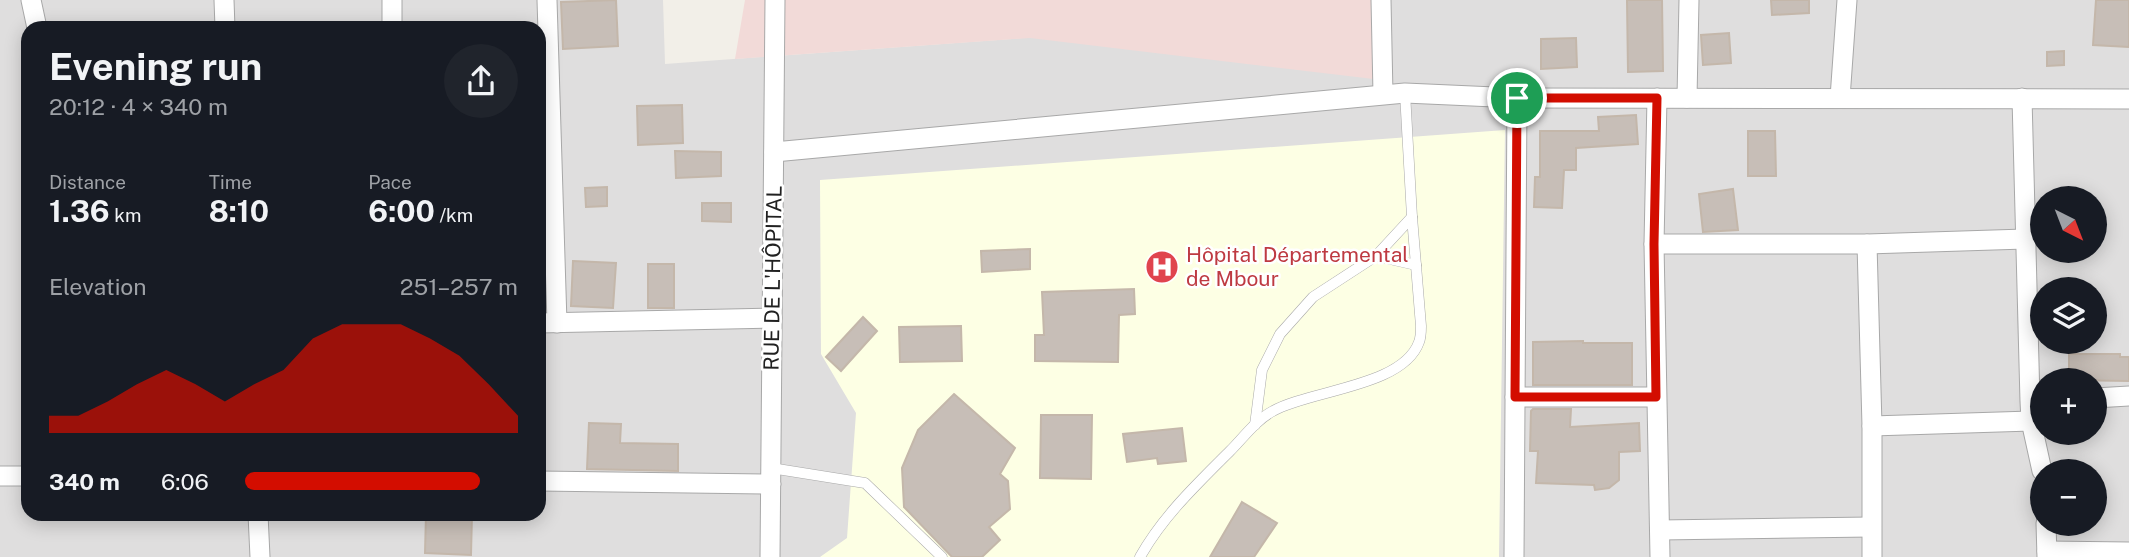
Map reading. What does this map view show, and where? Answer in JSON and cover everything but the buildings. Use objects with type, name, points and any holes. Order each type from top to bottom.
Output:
[{"type":"street","points":[[31,0],[36,21]]},
{"type":"street","points":[[223,0],[224,21]]},
{"type":"street","points":[[392,0],[393,21]]},
{"type":"street","points":[[547,0],[548,323],[772,318]]},
{"type":"street","name":"RUE DE L'HÔPITAL","points":[[770,557],[775,0]]},
{"type":"street","points":[[1381,0],[1383,94]]},
{"type":"street","points":[[1687,97],[1689,0]]},
{"type":"street","points":[[1840,98],[1847,0]]},
{"type":"street","points":[[774,152],[1405,93],[1517,98],[2129,99]]},
{"type":"street","points":[[1514,557],[1517,98]]},
{"type":"street","points":[[1657,98],[1654,244],[1660,557]]},
{"type":"street","points":[[2022,98],[2025,239],[2034,368]]},
{"type":"street","points":[[1654,244],[1867,244],[2025,239]]},
{"type":"street","points":[[1867,244],[1872,557]]},
{"type":"street","points":[[2107,397],[2129,396]]},
{"type":"street","points":[[1515,397],[1656,397]]},
{"type":"street","points":[[1872,426],[2030,421]]},
{"type":"street","points":[[0,476],[21,476]]},
{"type":"street","points":[[546,481],[771,476]]},
{"type":"street","points":[[258,521],[260,557]]},
{"type":"street","points":[[1660,530],[1871,527]]},
{"type":"street","points":[[2046,536],[2047,554],[2129,552]]},
{"type":"lane","points":[[1139,557],[1181,501],[1255,425],[1273,411],[1384,374],[1407,360],[1419,342],[1421,326],[1405,93]]},
{"type":"lane","points":[[1255,425],[1262,370],[1280,334],[1313,297],[1376,256],[1412,217]]},
{"type":"lane","points":[[1376,256],[1416,265]]},
{"type":"lane","points":[[771,476],[865,483],[942,557]]},
{"type":"shaded area","points":[[0,0],[663,0],[665,64],[1301,18],[1301,0],[2129,0],[2129,557],[0,557]]},
{"type":"shaded area","points":[[745,0],[1380,0],[1382,80],[1030,38],[735,59]]},
{"type":"shaded area","name":"Hôpital Départemental de Mbour","points":[[1505,130],[1499,557],[820,557],[847,538],[856,413],[821,354],[820,180]]},
{"type":"place","name":"Hôpital Départemental de Mbour","points":[[1162,267]]},
{"type":"route","points":[[1517,98],[1657,98],[1654,244],[1656,397],[1515,397],[1517,98]]}]
